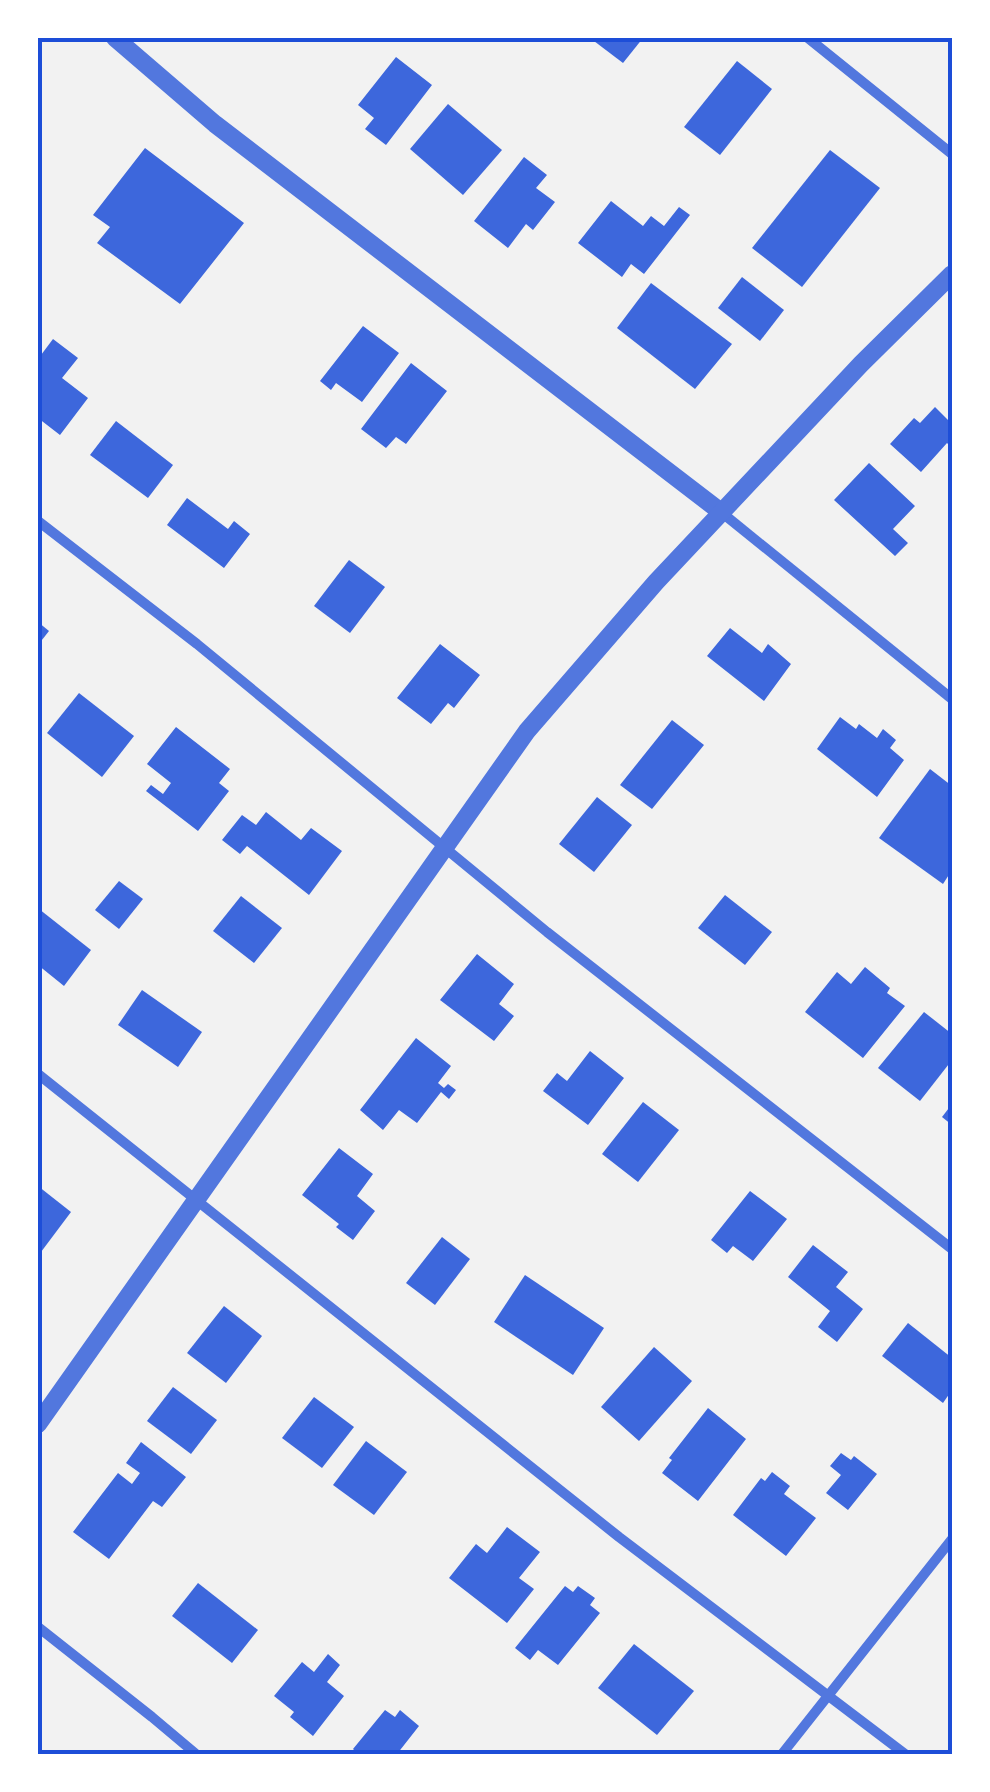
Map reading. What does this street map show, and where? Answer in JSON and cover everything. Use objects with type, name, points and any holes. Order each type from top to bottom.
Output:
[{"type":"street","points":[[808,38],[952,154]]},
{"type":"street","points":[[123,41],[215,124],[722,512],[952,699]]},
{"type":"street","points":[[38,1424],[527,732],[656,582],[861,364],[952,274]]},
{"type":"street","points":[[38,522],[197,644],[547,932],[952,1249]]},
{"type":"street","points":[[38,1074],[619,1537],[905,1754]]},
{"type":"street","points":[[782,1754],[952,1539]]},
{"type":"street","points":[[38,1627],[196,1754]]},
{"type":"building","points":[[590,38],[643,38],[623,63]]},
{"type":"building","points":[[396,57],[432,85],[386,145],[365,129],[374,118],[358,105]]},
{"type":"building","points":[[737,61],[772,89],[720,155],[684,127]]},
{"type":"building","points":[[448,104],[502,150],[463,195],[410,149]]},
{"type":"building","points":[[145,148],[244,223],[180,304],[97,243],[110,227],[93,215]]},
{"type":"building","points":[[830,150],[880,188],[802,287],[752,248]]},
{"type":"building","points":[[524,157],[547,175],[536,188],[555,202],[533,230],[526,224],[508,248],[474,221]]},
{"type":"building","points":[[611,201],[643,226],[651,216],[664,226],[679,207],[690,215],[644,274],[631,264],[622,277],[578,243]]},
{"type":"building","points":[[742,277],[784,310],[760,341],[718,308]]},
{"type":"building","points":[[651,283],[732,344],[695,389],[617,328]]},
{"type":"building","points":[[363,326],[399,353],[362,402],[336,383],[331,390],[320,381]]},
{"type":"building","points":[[53,339],[78,358],[62,378],[88,398],[60,435],[38,418],[38,359]]},
{"type":"building","points":[[411,363],[447,391],[406,444],[396,437],[386,448],[361,429]]},
{"type":"building","points":[[935,407],[952,424],[952,448],[947,443],[921,472],[890,444],[914,418],[920,423]]},
{"type":"building","points":[[116,421],[173,465],[148,498],[90,455]]},
{"type":"building","points":[[869,463],[915,506],[893,529],[908,543],[895,556],[834,500]]},
{"type":"building","points":[[187,498],[228,529],[234,521],[250,534],[224,568],[167,525]]},
{"type":"building","points":[[349,560],[385,587],[350,633],[314,606]]},
{"type":"building","points":[[38,622],[49,631],[38,645]]},
{"type":"building","points":[[730,628],[762,653],[768,644],[791,664],[764,701],[707,656]]},
{"type":"building","points":[[440,644],[480,675],[454,708],[448,703],[431,724],[397,698]]},
{"type":"building","points":[[79,693],[134,736],[102,777],[47,733]]},
{"type":"building","points":[[840,717],[856,729],[859,724],[877,738],[883,729],[896,740],[890,748],[904,760],[877,797],[817,749]]},
{"type":"building","points":[[672,720],[704,745],[652,809],[620,785]]},
{"type":"building","points":[[176,727],[230,769],[219,783],[229,791],[198,831],[146,791],[151,785],[163,794],[171,783],[147,764]]},
{"type":"building","points":[[930,769],[952,786],[952,870],[943,884],[879,838]]},
{"type":"building","points":[[597,797],[632,825],[594,872],[559,844]]},
{"type":"building","points":[[266,812],[301,840],[311,828],[342,851],[309,895],[247,846],[240,854],[222,840],[242,815],[256,825]]},
{"type":"building","points":[[119,881],[143,899],[119,929],[95,910]]},
{"type":"building","points":[[725,895],[772,932],[745,965],[698,928]]},
{"type":"building","points":[[241,896],[282,928],[254,963],[213,931]]},
{"type":"building","points":[[39,909],[91,950],[64,986],[38,965]]},
{"type":"building","points":[[477,954],[514,984],[499,1004],[514,1016],[494,1041],[440,1000]]},
{"type":"building","points":[[865,967],[890,988],[887,993],[905,1006],[863,1058],[805,1012],[837,972],[851,984]]},
{"type":"building","points":[[142,990],[202,1032],[178,1067],[118,1025]]},
{"type":"building","points":[[924,1012],[952,1034],[952,1060],[920,1101],[878,1068]]},
{"type":"building","points":[[416,1038],[451,1066],[438,1083],[456,1090],[449,1099],[441,1092],[417,1123],[399,1110],[383,1130],[360,1110]]},
{"type":"building","points":[[590,1051],[624,1078],[588,1125],[543,1091],[557,1073],[567,1081]]},
{"type":"building","points":[[643,1102],[679,1130],[638,1182],[602,1154]]},
{"type":"building","points":[[952,1104],[952,1125],[942,1117]]},
{"type":"building","points":[[339,1148],[373,1174],[357,1196],[375,1211],[353,1240],[302,1195]]},
{"type":"building","points":[[38,1186],[71,1212],[38,1256]]},
{"type":"building","points":[[750,1191],[787,1219],[753,1261],[733,1246],[727,1253],[711,1240]]},
{"type":"building","points":[[442,1237],[470,1259],[435,1305],[406,1283]]},
{"type":"building","points":[[813,1245],[848,1272],[836,1287],[863,1309],[837,1342],[818,1327],[830,1311],[788,1277]]},
{"type":"building","points":[[525,1275],[604,1328],[573,1375],[494,1322]]},
{"type":"building","points":[[224,1306],[262,1336],[226,1383],[187,1353]]},
{"type":"building","points":[[908,1323],[952,1358],[952,1390],[943,1403],[882,1356]]},
{"type":"building","points":[[654,1347],[692,1381],[639,1441],[601,1407]]},
{"type":"building","points":[[173,1387],[217,1420],[191,1454],[147,1421]]},
{"type":"building","points":[[314,1397],[354,1427],[322,1468],[282,1438]]},
{"type":"building","points":[[708,1408],[746,1439],[698,1501],[662,1473]]},
{"type":"building","points":[[366,1441],[407,1472],[374,1515],[333,1485]]},
{"type":"building","points":[[141,1442],[186,1477],[162,1507],[153,1501],[109,1559],[73,1532],[118,1473],[132,1484],[140,1473],[126,1463]]},
{"type":"building","points":[[841,1453],[851,1460],[854,1456],[877,1474],[848,1510],[826,1493],[841,1475],[830,1466]]},
{"type":"building","points":[[772,1472],[790,1486],[784,1494],[816,1518],[786,1556],[733,1515],[761,1478],[765,1481]]},
{"type":"building","points":[[507,1527],[540,1552],[519,1578],[534,1589],[507,1623],[449,1578],[476,1544],[487,1553]]},
{"type":"building","points":[[198,1583],[258,1630],[232,1663],[172,1616]]},
{"type":"building","points":[[565,1586],[573,1592],[578,1586],[595,1598],[590,1605],[600,1613],[558,1665],[538,1650],[530,1660],[515,1648]]},
{"type":"building","points":[[634,1644],[694,1691],[657,1735],[598,1688]]},
{"type":"building","points":[[328,1654],[340,1665],[327,1682],[344,1696],[313,1736],[290,1717],[294,1712],[274,1696],[302,1662],[314,1672]]},
{"type":"building","points":[[385,1710],[395,1717],[400,1710],[419,1726],[397,1754],[354,1754],[353,1749]]}]
